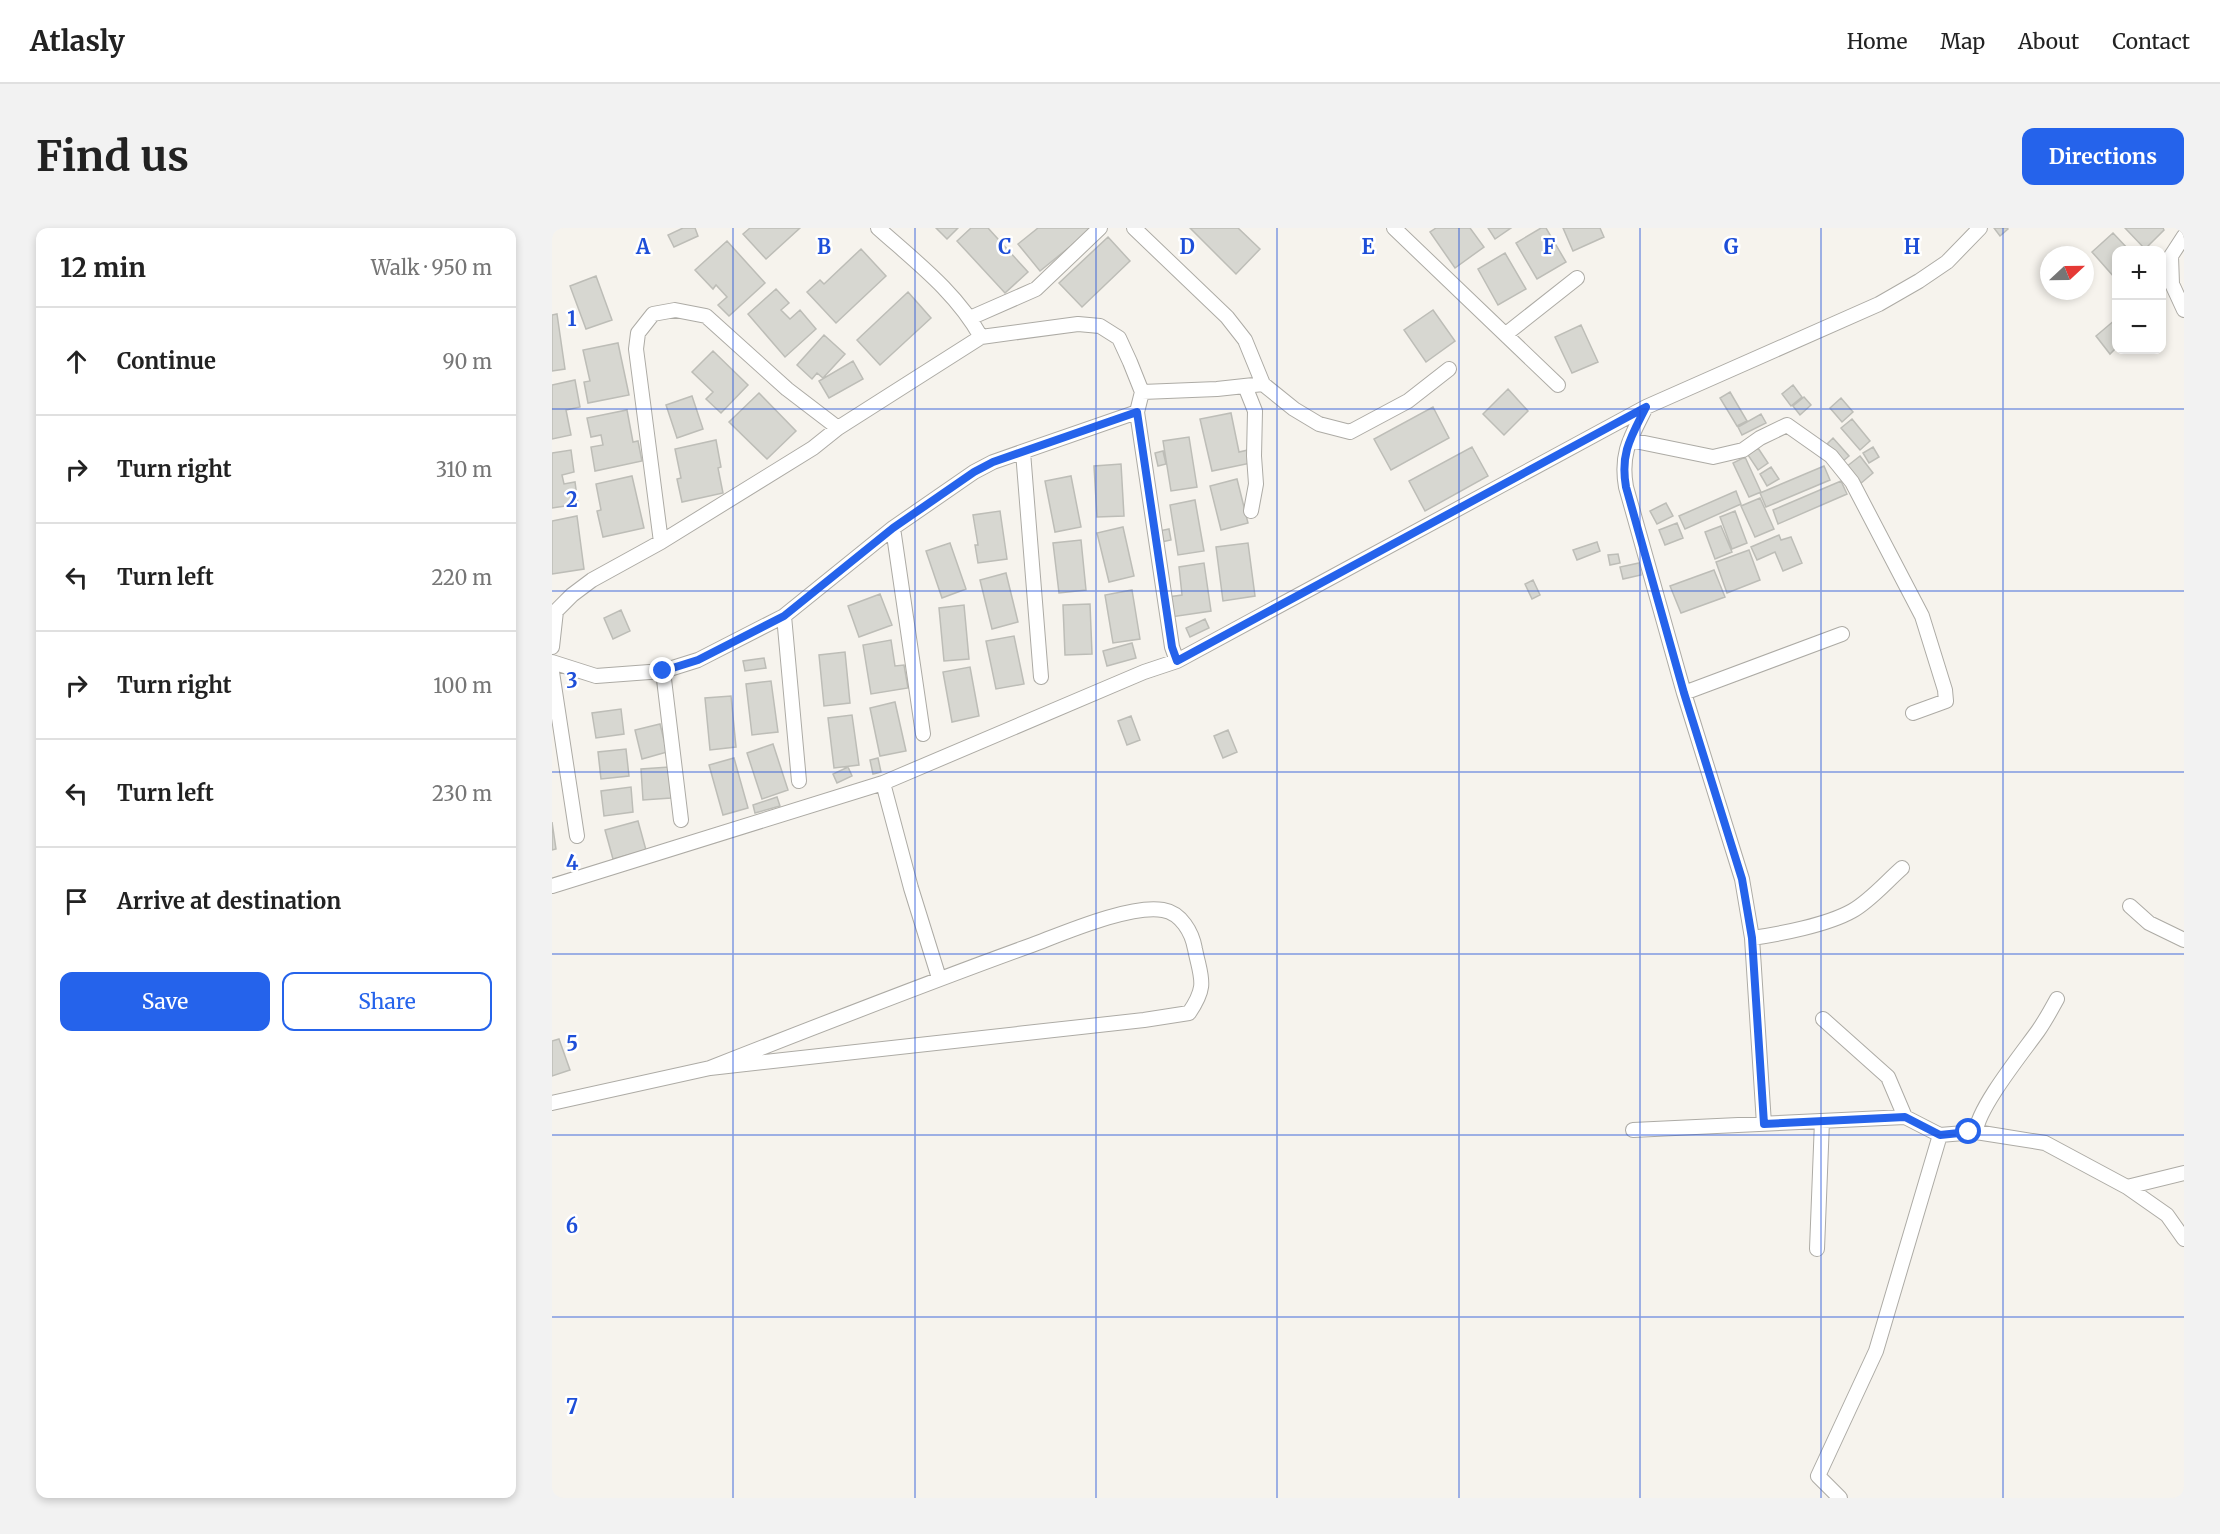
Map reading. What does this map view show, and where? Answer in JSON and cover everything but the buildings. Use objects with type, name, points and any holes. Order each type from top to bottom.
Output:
[{"type":"street","points":[[878,228],[952,295],[981,337]]},
{"type":"street","points":[[970,318],[1036,289],[1100,228]]},
{"type":"street","points":[[1134,228],[1227,317],[1245,340],[1263,384],[1294,410],[1319,424],[1350,432],[1408,401],[1449,369]]},
{"type":"street","points":[[1394,228],[1558,385]]},
{"type":"street","points":[[552,886],[883,783],[1144,672],[1177,661],[1646,407],[1879,304],[1947,262],[1980,228]]},
{"type":"street","points":[[2184,236],[2171,256],[2172,284],[2184,310]]},
{"type":"street","points":[[1506,334],[1577,278]]},
{"type":"street","points":[[661,542],[636,349],[638,333],[653,314],[675,310],[706,316],[787,389],[838,428]]},
{"type":"street","points":[[552,647],[556,611],[592,580],[661,542],[813,448],[838,428],[981,337],[1078,324],[1100,326],[1119,338],[1142,392],[1137,412],[1172,647],[1177,661]]},
{"type":"street","points":[[1142,392],[1217,389],[1263,384]]},
{"type":"street","points":[[1245,386],[1255,411],[1256,484],[1251,511]]},
{"type":"street","points":[[1646,407],[1624,455],[1623,470],[1684,693],[1742,879],[1752,938],[1764,1124]]},
{"type":"street","points":[[552,662],[596,676],[663,671],[698,660],[784,616],[893,528],[974,472],[993,462],[1137,412]]},
{"type":"street","points":[[1630,440],[1713,457],[1743,450],[1760,438],[1787,425],[1831,456],[1852,482],[1922,616],[1946,701],[1914,713]]},
{"type":"street","points":[[1023,452],[1041,677]]},
{"type":"street","points":[[893,528],[923,734]]},
{"type":"street","points":[[784,616],[800,781]]},
{"type":"street","points":[[1684,693],[1842,634]]},
{"type":"street","points":[[663,671],[681,820]]},
{"type":"street","points":[[552,672],[577,836]]},
{"type":"street","points":[[883,783],[911,888],[939,978]]},
{"type":"street","points":[[1752,938],[1839,917],[1854,910],[1902,868]]},
{"type":"street","points":[[2130,906],[2149,922],[2184,940]]},
{"type":"street","points":[[552,1103],[710,1068],[1189,1013],[1202,988],[1193,935],[1180,918],[1165,910],[1150,909],[1105,918],[939,978],[710,1068]]},
{"type":"street","points":[[1976,1132],[1978,1118],[2057,999]]},
{"type":"street","points":[[1823,1019],[1888,1077],[1905,1117]]},
{"type":"street","points":[[1633,1130],[1905,1117],[1940,1135],[1976,1132],[2045,1143],[2127,1187],[2167,1215],[2184,1239]]},
{"type":"street","points":[[1817,1249],[1822,1121]]},
{"type":"street","points":[[1840,1498],[1818,1476],[1876,1351],[1940,1135]]},
{"type":"street","points":[[2127,1187],[2184,1173]]},
{"type":"route","points":[[663,671],[698,660],[784,616],[893,528],[974,472],[993,462],[1137,412],[1172,647],[1177,661],[1646,407],[1624,455],[1623,470],[1684,693],[1742,879],[1752,938],[1764,1124],[1905,1117],[1940,1135],[1969,1132]]}]
